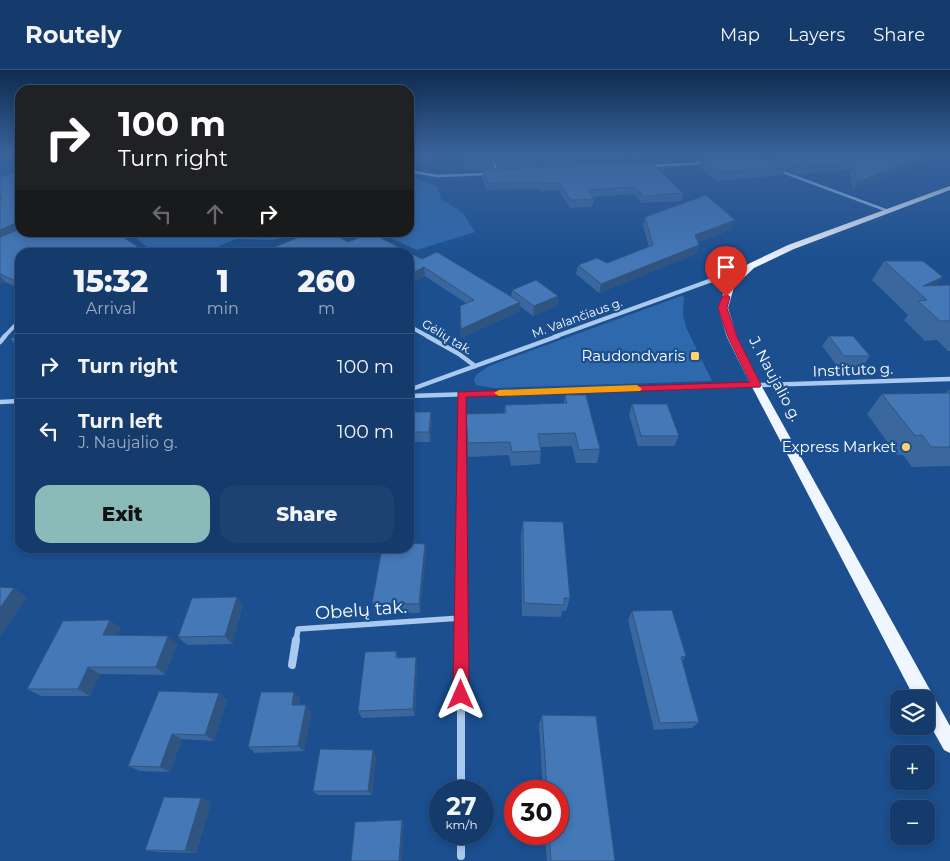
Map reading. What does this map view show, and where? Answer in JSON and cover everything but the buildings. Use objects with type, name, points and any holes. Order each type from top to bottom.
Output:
[{"type":"main road","name":"J. Naujalio g.","points":[[921,690],[756,385],[732,337],[723,308],[730,286],[751,266],[791,247],[945,190]]},
{"type":"main road","name":"J. Naujalio g.","points":[[935,716],[950,744]]},
{"type":"street","points":[[831,190],[888,211]]},
{"type":"street","name":"M. Valančiaus g.","points":[[414,388],[751,266]]},
{"type":"street","points":[[0,342],[15,326]]},
{"type":"street","name":"Gėlių tak.","points":[[414,329],[459,354],[475,366]]},
{"type":"street","name":"Instituto g.","points":[[414,396],[950,379]]},
{"type":"street","points":[[461,394],[461,780]]},
{"type":"street","points":[[0,402],[15,402]]},
{"type":"street","name":"Obelų tak.","points":[[292,665],[298,629],[461,618]]},
{"type":"street","points":[[461,845],[461,856]]},
{"type":"shaded area","points":[[414,190],[438,190],[441,199],[463,213],[475,232],[417,250],[388,237],[414,237]]},
{"type":"shaded area","points":[[135,237],[289,237],[272,240],[236,239],[219,246],[219,248],[148,248]]},
{"type":"shaded area","points":[[681,296],[684,297],[683,315],[686,327],[712,381],[493,388],[476,385],[474,380],[476,375],[489,366]]},
{"type":"slow traffic","points":[[499,393],[637,389]]},
{"type":"place","name":"Raudondvaris","points":[[695,356]]},
{"type":"place","name":"Express Market","points":[[906,447]]},
{"type":"route","points":[[461,695],[461,394],[756,385],[732,337],[723,308],[726,297]]}]
